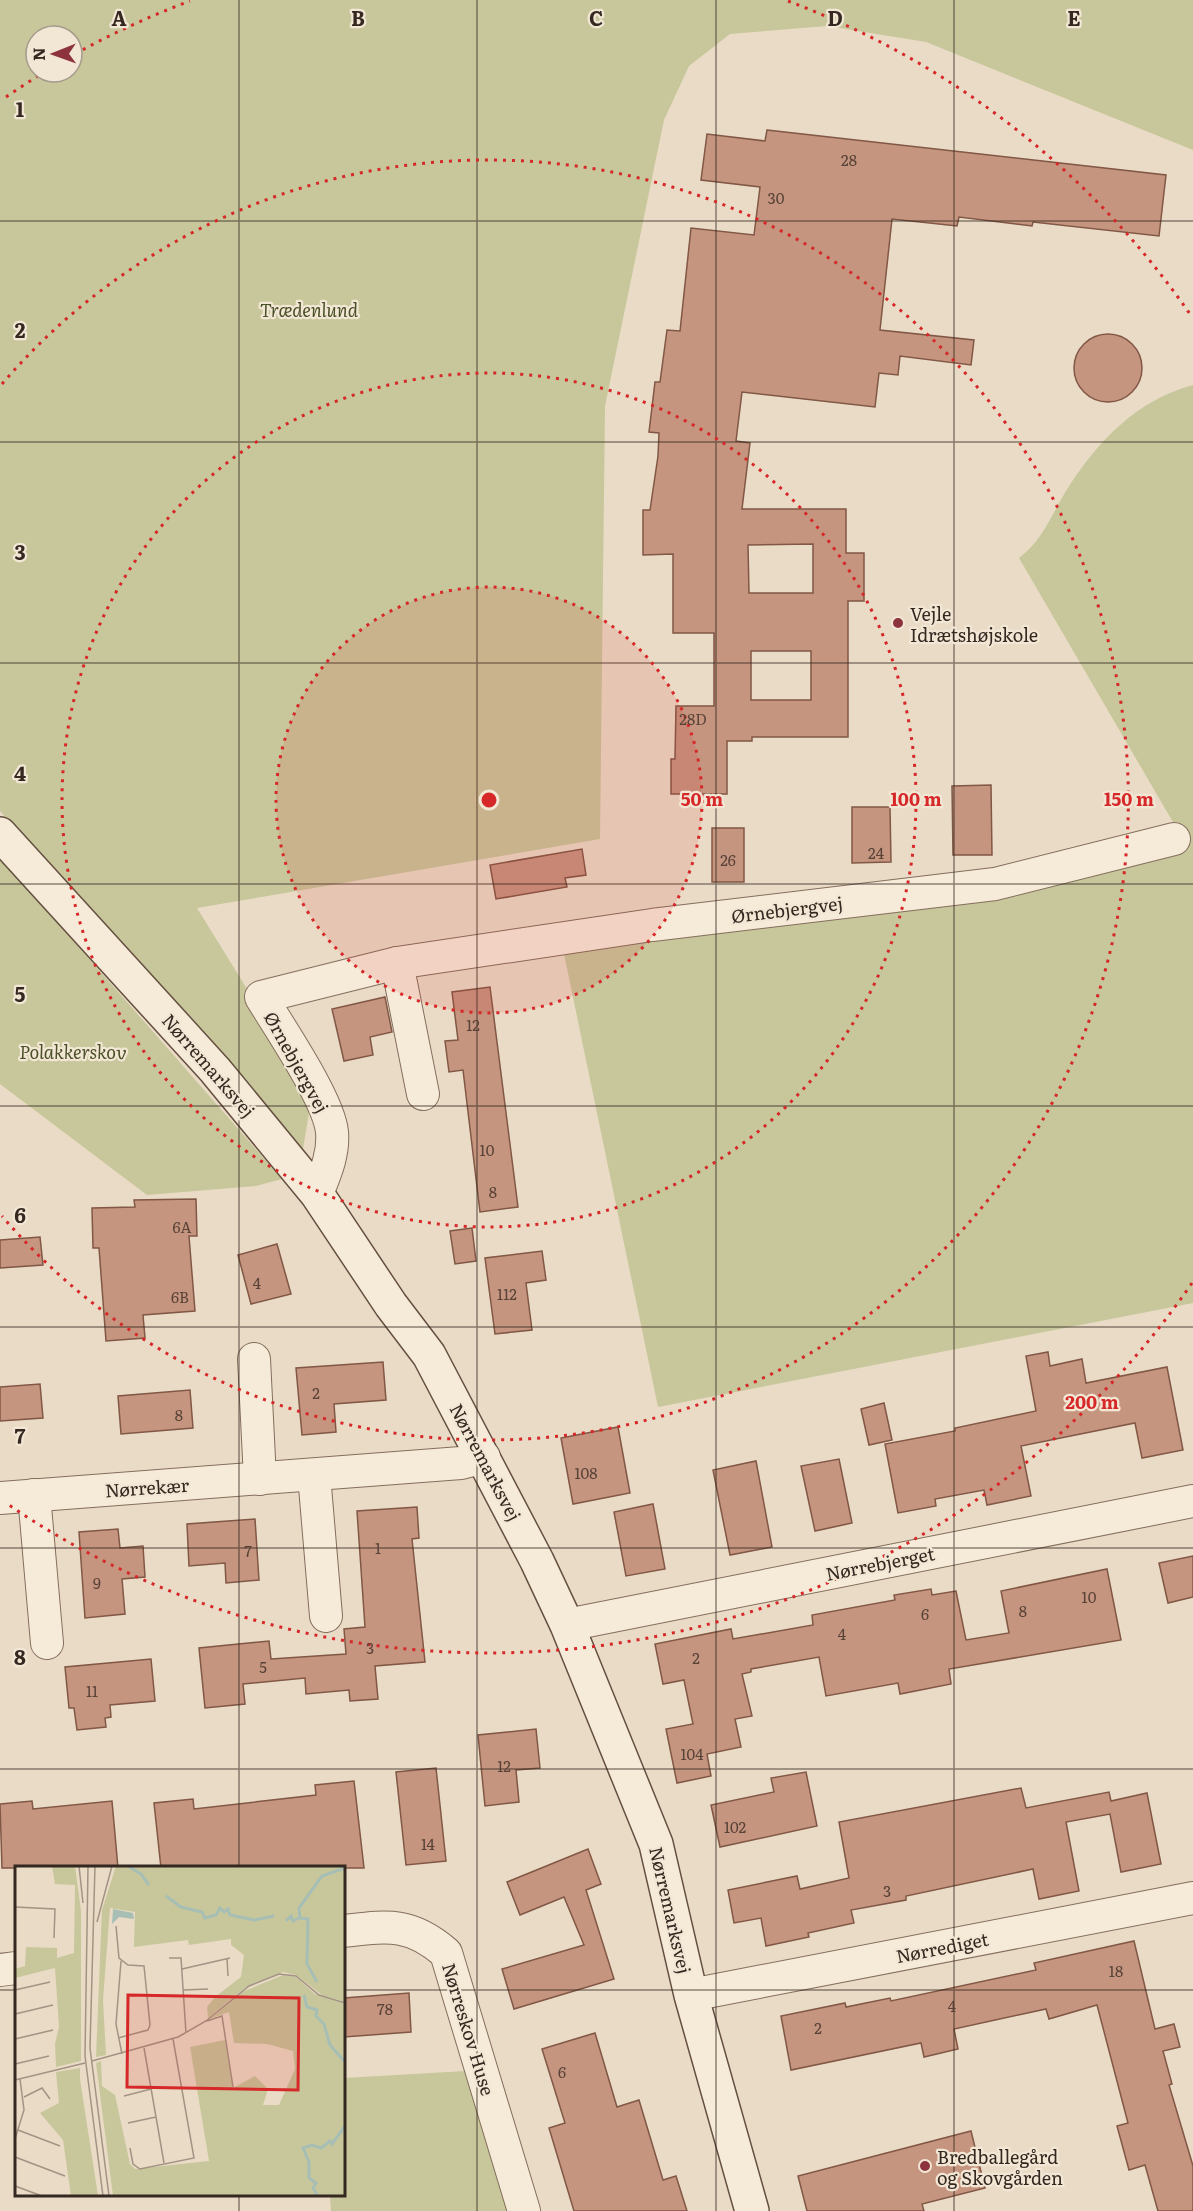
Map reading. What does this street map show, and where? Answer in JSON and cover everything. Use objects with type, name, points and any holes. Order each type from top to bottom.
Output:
[{"type":"street","name":"Nørremarksvej","points":[[0,834],[215,1070],[317,1194],[391,1305],[429,1355],[484,1457],[567,1625],[656,1844],[691,1995],[752,2211]]},
{"type":"street","name":"Ørnebjergvej","points":[[317,1194],[331,1157],[332,1131],[325,1106],[261,997],[397,963],[652,925],[995,884],[1174,839]]},
{"type":"street","points":[[397,963],[423,1094]]},
{"type":"street","points":[[254,1359],[260,1479]]},
{"type":"street","name":"Nørrekær","points":[[0,1498],[314,1476],[461,1463],[484,1457]]},
{"type":"street","points":[[314,1476],[326,1616]]},
{"type":"street","points":[[34,1495],[47,1643]]},
{"type":"street","name":"Nørrebjerget","points":[[567,1625],[1193,1501]]},
{"type":"street","name":"Nørrediget","points":[[691,1995],[1193,1898]]},
{"type":"street","name":"Nørreskov Huse","points":[[345,1932],[385,1927],[409,1929],[429,1938],[446,1953],[524,2211]]},
{"type":"street","points":[[0,1970],[15,1968]]},
{"type":"green space","name":"Trædenlund","points":[[0,0],[1193,0],[1193,150],[926,42],[827,26],[730,34],[689,66],[664,120],[605,406],[600,839],[197,908],[312,1094],[303,1149],[0,811]]},
{"type":"green space","points":[[1193,385],[1193,1303],[658,1407],[564,954],[997,894],[1184,841],[1019,558],[1040,536],[1078,473],[1104,440],[1136,412],[1153,401]]},
{"type":"green space","name":"Polakkerskov","points":[[0,857],[282,1179],[256,1186],[147,1195],[0,1084]]},
{"type":"green space","points":[[466,2071],[507,2211],[331,2211],[330,2196],[345,2196],[345,2078]]},
{"type":"building","points":[[767,130],[1166,175],[1159,236],[1033,222],[1032,226],[959,217],[957,226],[892,219],[880,330],[974,340],[971,365],[900,356],[898,375],[879,373],[875,407],[742,392],[736,441],[750,443],[742,509],[846,509],[846,553],[864,553],[864,601],[848,601],[848,737],[752,737],[752,741],[727,741],[727,794],[671,794],[671,759],[675,759],[676,706],[714,706],[714,633],[673,633],[673,554],[643,555],[643,510],[650,510],[658,456],[659,433],[649,432],[655,382],[660,382],[667,330],[680,331],[691,228],[754,235],[760,187],[701,180],[707,134],[765,141]],"holes":[[[813,544],[813,593],[749,593],[748,545]],[[751,651],[811,651],[811,700],[751,700]]]},
{"type":"building","points":[[1108,334],[1121,337],[1132,344],[1139,355],[1142,368],[1139,381],[1132,392],[1121,399],[1108,402],[1095,399],[1084,392],[1077,381],[1074,368],[1077,355],[1084,344],[1095,337]]},
{"type":"building","points":[[991,785],[992,855],[953,855],[952,786]]},
{"type":"building","points":[[852,807],[890,807],[891,862],[852,863]]},
{"type":"building","points":[[712,828],[744,828],[744,882],[712,882]]},
{"type":"building","points":[[582,849],[586,875],[565,878],[567,887],[496,899],[490,865]]},
{"type":"building","points":[[490,987],[518,1207],[480,1212],[463,1070],[449,1072],[445,1041],[458,1040],[452,992]]},
{"type":"building","points":[[385,997],[392,1032],[370,1037],[373,1055],[344,1061],[332,1009]]},
{"type":"building","points":[[196,1199],[197,1236],[189,1236],[195,1311],[143,1315],[145,1338],[106,1341],[99,1248],[93,1248],[92,1208],[135,1207],[134,1200]]},
{"type":"building","points":[[472,1228],[476,1261],[455,1264],[450,1231]]},
{"type":"building","points":[[40,1237],[43,1265],[0,1268],[0,1240]]},
{"type":"building","points":[[277,1244],[291,1294],[251,1304],[238,1255]]},
{"type":"building","points":[[542,1251],[546,1280],[526,1283],[532,1330],[495,1334],[485,1258]]},
{"type":"building","points":[[1048,1352],[1050,1366],[1082,1359],[1086,1383],[1167,1367],[1183,1450],[1142,1458],[1135,1423],[1021,1446],[1031,1496],[987,1505],[984,1490],[935,1499],[936,1506],[898,1513],[885,1444],[955,1431],[955,1428],[1036,1411],[1026,1356]]},
{"type":"building","points":[[383,1362],[386,1400],[334,1404],[336,1432],[302,1435],[296,1368]]},
{"type":"building","points":[[40,1384],[43,1418],[0,1421],[0,1387]]},
{"type":"building","points":[[190,1390],[193,1428],[121,1434],[118,1396]]},
{"type":"building","points":[[884,1403],[892,1440],[869,1445],[861,1409]]},
{"type":"building","points":[[618,1427],[630,1493],[573,1504],[561,1438]]},
{"type":"building","points":[[839,1459],[852,1523],[815,1531],[801,1466]]},
{"type":"building","points":[[756,1461],[772,1547],[730,1555],[713,1470]]},
{"type":"building","points":[[653,1504],[665,1569],[626,1576],[614,1512]]},
{"type":"building","points":[[417,1507],[419,1538],[412,1539],[425,1662],[375,1666],[378,1699],[350,1701],[349,1690],[306,1694],[305,1678],[243,1684],[245,1704],[205,1708],[199,1648],[269,1641],[271,1659],[346,1654],[344,1629],[365,1627],[357,1511]]},
{"type":"building","points":[[255,1519],[259,1580],[226,1583],[225,1563],[189,1566],[187,1524]]},
{"type":"building","points":[[118,1529],[120,1548],[143,1546],[145,1577],[122,1579],[125,1614],[85,1618],[79,1532]]},
{"type":"building","points":[[1193,1556],[1193,1597],[1168,1603],[1159,1563]]},
{"type":"building","points":[[1107,1569],[1121,1640],[949,1669],[951,1684],[900,1694],[898,1683],[826,1696],[819,1657],[751,1669],[751,1672],[742,1674],[752,1716],[735,1719],[741,1747],[707,1754],[711,1776],[677,1783],[666,1729],[693,1724],[684,1680],[663,1684],[655,1644],[731,1629],[733,1639],[813,1625],[812,1615],[895,1600],[894,1595],[931,1589],[932,1595],[956,1591],[966,1640],[1009,1633],[1001,1591]]},
{"type":"building","points":[[151,1659],[155,1701],[110,1705],[111,1717],[105,1718],[106,1727],[77,1730],[74,1708],[69,1708],[65,1667]]},
{"type":"building","points":[[536,1729],[540,1768],[516,1770],[519,1802],[485,1806],[478,1735]]},
{"type":"building","points":[[436,1768],[446,1861],[406,1865],[396,1772]]},
{"type":"building","points":[[806,1772],[817,1826],[720,1847],[711,1805],[774,1792],[771,1778]]},
{"type":"building","points":[[354,1781],[364,1868],[345,1868],[345,1866],[161,1866],[154,1803],[193,1799],[194,1809],[316,1795],[315,1785]]},
{"type":"building","points":[[1021,1788],[1026,1808],[1109,1792],[1111,1801],[1147,1793],[1161,1864],[1121,1872],[1110,1814],[1066,1822],[1079,1891],[1039,1899],[1033,1869],[906,1896],[906,1900],[851,1910],[854,1923],[808,1933],[809,1937],[766,1946],[761,1918],[734,1923],[728,1890],[797,1876],[800,1889],[849,1878],[839,1822]]},
{"type":"building","points":[[32,1801],[33,1809],[112,1801],[118,1866],[2,1868],[0,1804]]},
{"type":"building","points":[[588,1849],[601,1884],[586,1890],[614,1979],[514,2009],[502,1969],[584,1945],[564,1897],[520,1915],[507,1882]]},
{"type":"building","points":[[1134,1941],[1155,2029],[1174,2024],[1180,2047],[1163,2051],[1172,2084],[1169,2085],[1193,2166],[1193,2211],[1158,2211],[1145,2165],[1129,2170],[1117,2126],[1128,2123],[1097,2005],[1049,2019],[1046,2009],[954,2029],[958,2049],[924,2057],[921,2043],[791,2070],[781,2016],[845,2003],[846,2007],[890,1998],[891,2001],[1036,1970],[1034,1963]]},
{"type":"building","points":[[409,1993],[411,2032],[345,2037],[345,1998]]},
{"type":"building","points":[[595,2033],[617,2107],[639,2100],[663,2180],[676,2176],[687,2211],[574,2211],[549,2128],[565,2123],[542,2049]]},
{"type":"building","points":[[971,2131],[985,2188],[922,2204],[924,2211],[807,2211],[798,2176]]},
{"type":"place","name":"Vejle Idrætshøjskole","points":[[898,623]]},
{"type":"place","name":"Bredballegård og Skovgården","points":[[925,2166]]}]
